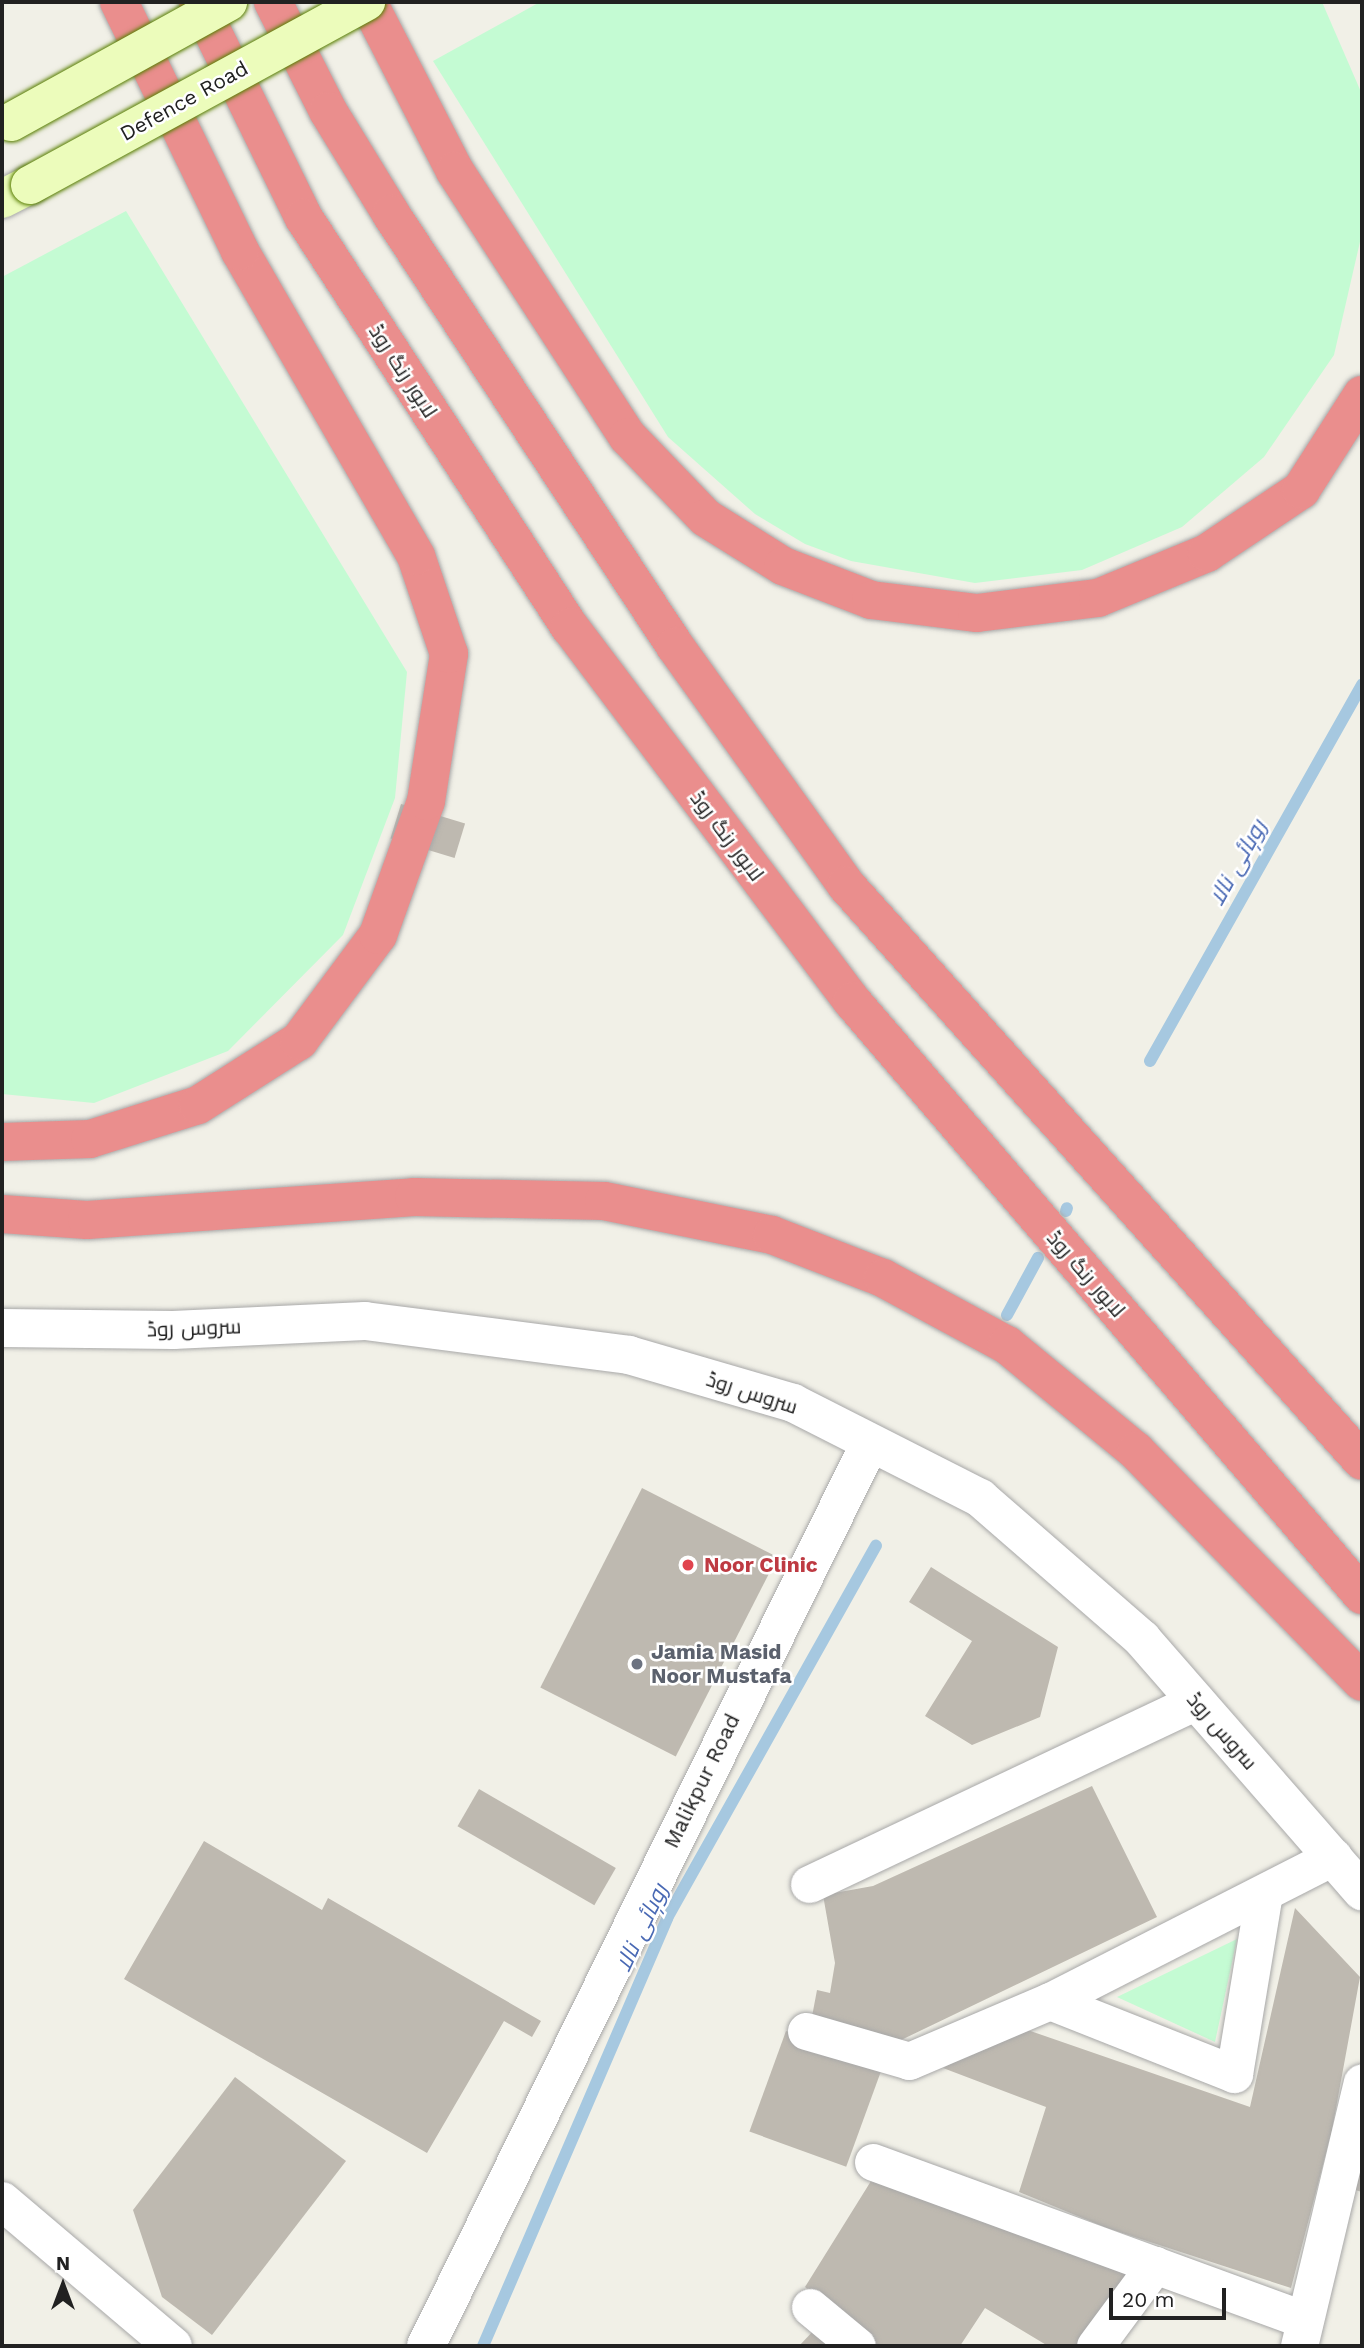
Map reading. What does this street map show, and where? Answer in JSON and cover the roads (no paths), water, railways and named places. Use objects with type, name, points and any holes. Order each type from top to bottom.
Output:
[{"type":"highway","points":[[2,1142],[90,1139],[198,1105],[299,1041],[378,935],[426,801],[449,653],[416,556],[240,251],[119,2]]},
{"type":"highway","name":"لاہور رنگ روڈ","points":[[198,2],[304,218],[569,628],[852,1001],[1362,1595]]},
{"type":"highway","points":[[273,2],[328,111],[390,214],[675,646],[846,885],[1362,1461]]},
{"type":"highway","points":[[367,2],[455,171],[628,438],[706,518],[796,571],[871,600],[977,613],[1098,598],[1208,553],[1301,489],[1362,395]]},
{"type":"highway","points":[[2,1214],[87,1220],[414,1197],[604,1202],[772,1235],[883,1278],[1007,1345],[1136,1451],[1362,1682]]},
{"type":"main road","points":[[7,125],[228,2]]},
{"type":"main road","name":"Defence Road","points":[[16,192],[367,2]]},
{"type":"street","name":"سروس روڈ","points":[[2,1328],[173,1330],[365,1321],[616,1353],[793,1403],[980,1498],[1142,1639],[1362,1891]]},
{"type":"street","name":"Malikpur Road","points":[[426,2346],[870,1443]]},
{"type":"street","points":[[809,1884],[1196,1701]]},
{"type":"street","points":[[806,2031],[909,2061],[1050,2001],[1333,1857]]},
{"type":"street","points":[[1050,2001],[1234,2074],[1264,1893]]},
{"type":"street","points":[[873,2162],[1155,2265],[1302,2333],[1362,2082]]},
{"type":"street","points":[[2,2201],[173,2346]]},
{"type":"street","points":[[1102,2344],[1155,2265]]},
{"type":"street","points":[[810,2306],[857,2346]]},
{"type":"waterway","name":"روہائی نالا","points":[[1150,1061],[1362,685]]},
{"type":"waterway","name":"روہائی نالا","points":[[1007,1315],[1038,1258]]},
{"type":"waterway","name":"روہائی نالا","points":[[483,2346],[667,1918],[876,1546]]},
{"type":"place","name":"Noor Clinic","points":[[688,1565]]},
{"type":"place","name":"Jamia Masid Noor Mustafa","points":[[637,1664]]}]
